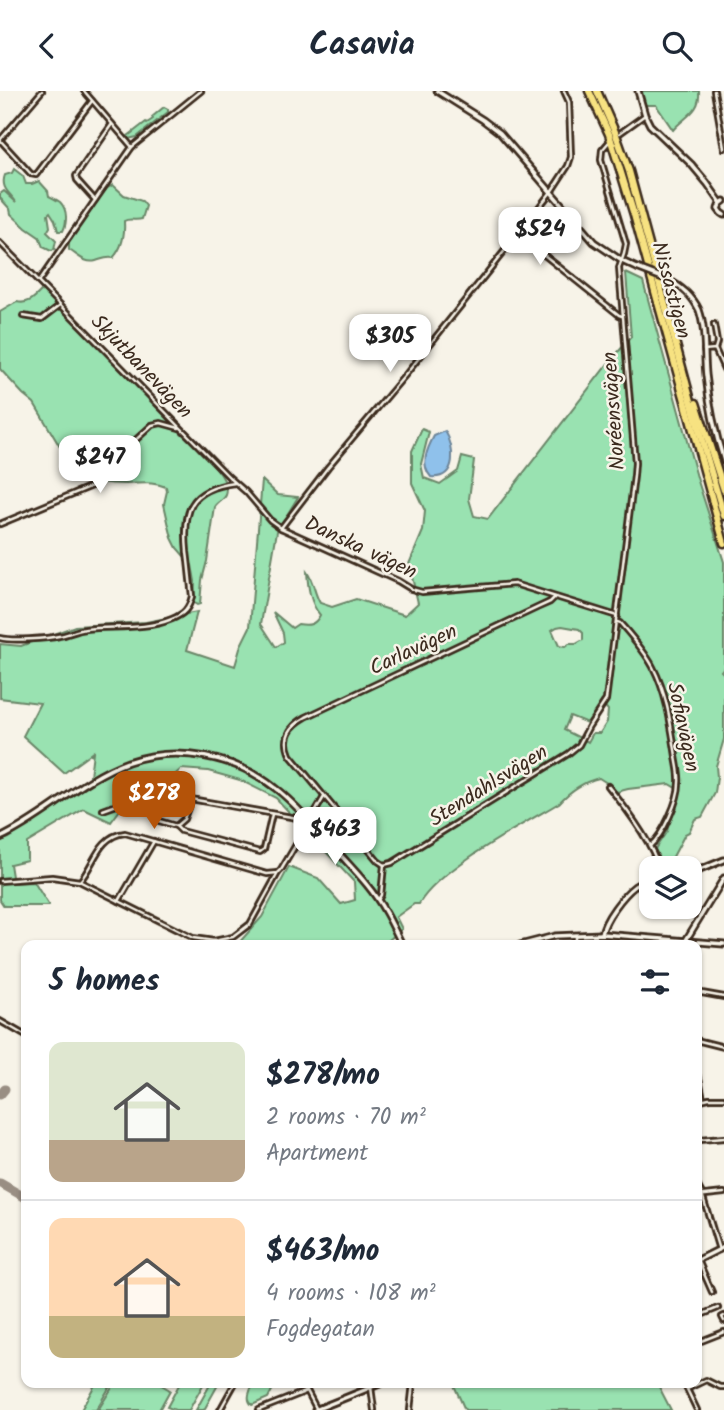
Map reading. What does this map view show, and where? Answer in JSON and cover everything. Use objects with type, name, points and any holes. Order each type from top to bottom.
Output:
[{"type":"highway","name":"Nissastigen","points":[[589,91],[608,134],[634,215],[712,502]]},
{"type":"highway","name":"Nissastigen","points":[[597,91],[629,171],[682,368]]},
{"type":"highway","points":[[682,368],[724,490]]},
{"type":"highway","points":[[682,368],[724,516]]},
{"type":"highway","points":[[712,502],[719,512],[724,529]]},
{"type":"highway","points":[[712,502],[724,544]]},
{"type":"street","points":[[42,91],[0,140],[31,174],[35,175],[92,101]]},
{"type":"street","points":[[38,282],[132,147],[201,91]]},
{"type":"street","points":[[437,91],[500,133],[594,242],[622,261],[668,280],[682,289],[697,306],[701,320],[709,403],[724,461]]},
{"type":"street","points":[[281,528],[518,234],[568,166],[571,157],[569,102],[564,91]]},
{"type":"street","points":[[638,91],[645,115],[652,127],[707,183],[722,202],[719,210],[724,215]]},
{"type":"street","points":[[714,91],[724,148]]},
{"type":"street","points":[[85,92],[132,147]]},
{"type":"street","points":[[620,133],[645,115]]},
{"type":"street","points":[[96,200],[76,176],[111,124]]},
{"type":"street","name":"Noréensvägen","points":[[592,721],[606,700],[635,463],[619,268],[626,244],[601,160],[602,150],[609,142]]},
{"type":"street","points":[[518,234],[622,316]]},
{"type":"street","name":"Skjutbanevägen","points":[[0,243],[261,511]]},
{"type":"street","points":[[23,316],[43,319],[60,305]]},
{"type":"street","points":[[714,325],[717,342],[715,349],[724,369]]},
{"type":"street","points":[[704,351],[715,349]]},
{"type":"street","points":[[0,524],[92,486],[105,468],[152,425],[161,423],[182,429]]},
{"type":"street","points":[[0,638],[8,640],[59,637],[82,629],[170,620],[185,612],[192,596],[185,530],[188,512],[193,502],[204,492],[235,483]]},
{"type":"street","name":"Danska vägen","points":[[261,511],[281,528],[411,589],[422,592],[514,584],[617,616]]},
{"type":"street","name":"Carlavägen","points":[[324,797],[290,755],[286,743],[295,723],[550,602],[554,597]]},
{"type":"street","name":"Sofiavägen","points":[[616,622],[641,648],[655,670],[666,699],[680,781],[662,832],[650,846]]},
{"type":"street","name":"Stendahlsvägen","points":[[384,865],[389,865],[569,754],[579,745],[592,721]]},
{"type":"street","points":[[0,838],[22,827],[111,769],[142,758],[165,755],[210,758],[239,767],[276,788],[361,878],[378,899],[399,940]]},
{"type":"street","points":[[103,810],[136,798],[163,781],[167,781],[171,786],[173,797]]},
{"type":"street","points":[[608,786],[655,856]]},
{"type":"street","points":[[272,814],[264,849],[260,852],[181,831],[176,826],[159,821],[154,814],[158,801],[173,797],[298,818],[303,815]]},
{"type":"street","points":[[224,940],[240,933],[250,924],[324,797],[384,865],[381,895],[378,899]]},
{"type":"street","points":[[176,826],[184,819],[191,799]]},
{"type":"street","points":[[80,881],[103,843],[125,834],[267,874],[278,873]]},
{"type":"street","points":[[119,901],[154,841]]},
{"type":"street","points":[[702,869],[724,860]]},
{"type":"street","points":[[0,881],[52,877],[80,881],[200,940]]},
{"type":"street","points":[[686,940],[724,879]]},
{"type":"street","points":[[602,934],[605,922],[639,884]]},
{"type":"street","points":[[540,940],[555,936],[602,934],[657,940]]},
{"type":"street","points":[[575,935],[575,940]]},
{"type":"street","points":[[702,943],[724,944]]},
{"type":"street","points":[[702,993],[724,997]]},
{"type":"street","points":[[0,1021],[21,1033]]},
{"type":"street","points":[[702,1042],[724,1047]]},
{"type":"street","points":[[702,1094],[703,1100],[724,1098]]},
{"type":"street","points":[[702,1140],[724,1138]]},
{"type":"street","points":[[719,1250],[702,1194],[724,1193]]},
{"type":"street","points":[[702,1258],[724,1247]]},
{"type":"street","points":[[702,1271],[712,1292]]},
{"type":"street","points":[[702,1315],[718,1308]]},
{"type":"street","points":[[724,1316],[724,1321]]},
{"type":"street","points":[[702,1340],[724,1332]]},
{"type":"street","points":[[702,1382],[706,1380],[724,1387]]},
{"type":"street","points":[[220,1410],[232,1388]]},
{"type":"street","points":[[306,1388],[317,1410],[369,1388]]},
{"type":"street","points":[[371,1388],[374,1410]]},
{"type":"street","points":[[410,1410],[412,1388]]},
{"type":"street","points":[[687,1389],[697,1410]]},
{"type":"street","points":[[258,1410],[307,1391]]},
{"type":"green space","points":[[641,91],[699,91],[699,98],[695,109],[673,130],[656,105],[645,105]]},
{"type":"green space","points":[[164,107],[168,112],[137,137],[128,139],[128,136],[153,119]]},
{"type":"green space","points":[[14,169],[23,176],[26,184],[39,181],[49,196],[60,202],[66,213],[63,231],[58,231],[55,220],[50,212],[48,214],[50,227],[47,232],[56,241],[54,250],[43,247],[39,237],[11,214],[0,198],[4,191],[16,202],[4,183],[5,175],[12,173]]},
{"type":"green space","points":[[113,185],[124,195],[142,201],[146,206],[142,219],[124,221],[123,241],[113,258],[92,262],[85,260],[69,250],[69,242],[107,188]]},
{"type":"green space","points":[[626,273],[643,281],[698,481],[724,562],[724,667],[721,671],[724,674],[724,739],[716,766],[715,793],[702,817],[695,819],[689,832],[685,834],[673,856],[658,856],[655,849],[667,831],[679,790],[669,784],[617,792],[599,778],[577,788],[559,803],[462,862],[429,891],[419,904],[414,904],[396,917],[402,929],[389,940],[241,940],[262,917],[289,867],[318,878],[341,904],[355,900],[354,882],[276,798],[240,780],[208,771],[181,769],[164,785],[120,810],[111,822],[84,809],[27,843],[27,860],[10,864],[13,883],[34,882],[49,906],[4,906],[0,900],[0,841],[9,838],[89,784],[93,752],[64,773],[23,736],[40,703],[0,698],[0,644],[21,646],[75,626],[146,622],[197,612],[187,650],[235,666],[250,627],[262,480],[278,495],[298,497],[277,531],[261,624],[276,647],[284,642],[283,633],[273,612],[292,628],[298,624],[311,624],[320,615],[312,600],[307,572],[320,603],[332,607],[356,599],[405,615],[418,603],[409,564],[423,531],[425,511],[412,483],[412,451],[422,429],[429,432],[421,464],[424,478],[440,484],[458,471],[462,457],[474,460],[469,499],[474,516],[488,519],[631,337]],"holes":[[[562,626],[579,629],[583,633],[583,640],[565,647],[559,646],[552,630]],[[601,702],[608,710],[607,722],[600,733],[593,733],[588,742],[564,730],[570,716],[587,723]]]},
{"type":"green space","points":[[43,289],[202,453],[224,480],[226,495],[215,507],[200,604],[194,603],[195,581],[192,565],[172,538],[164,504],[166,487],[151,483],[107,483],[76,474],[34,403],[0,369],[0,312],[17,302],[28,301]]},
{"type":"green space","points":[[93,1388],[109,1388],[96,1410],[81,1410]]},
{"type":"green space","points":[[112,1388],[170,1390],[159,1410],[98,1410]]},
{"type":"green space","points":[[177,1388],[201,1388],[189,1410],[167,1407]]},
{"type":"green space","points":[[208,1388],[216,1388],[204,1410],[196,1410]]},
{"type":"green space","points":[[252,1388],[273,1388],[268,1398],[252,1405],[249,1397]]},
{"type":"green space","points":[[455,1388],[660,1388],[671,1410],[465,1410]]},
{"type":"water","points":[[445,431],[451,445],[450,468],[440,477],[431,477],[425,462],[427,452],[434,436]]},
{"type":"taxiway","points":[[0,1095],[5,1089]]},
{"type":"taxiway","points":[[0,1183],[21,1195]]}]
